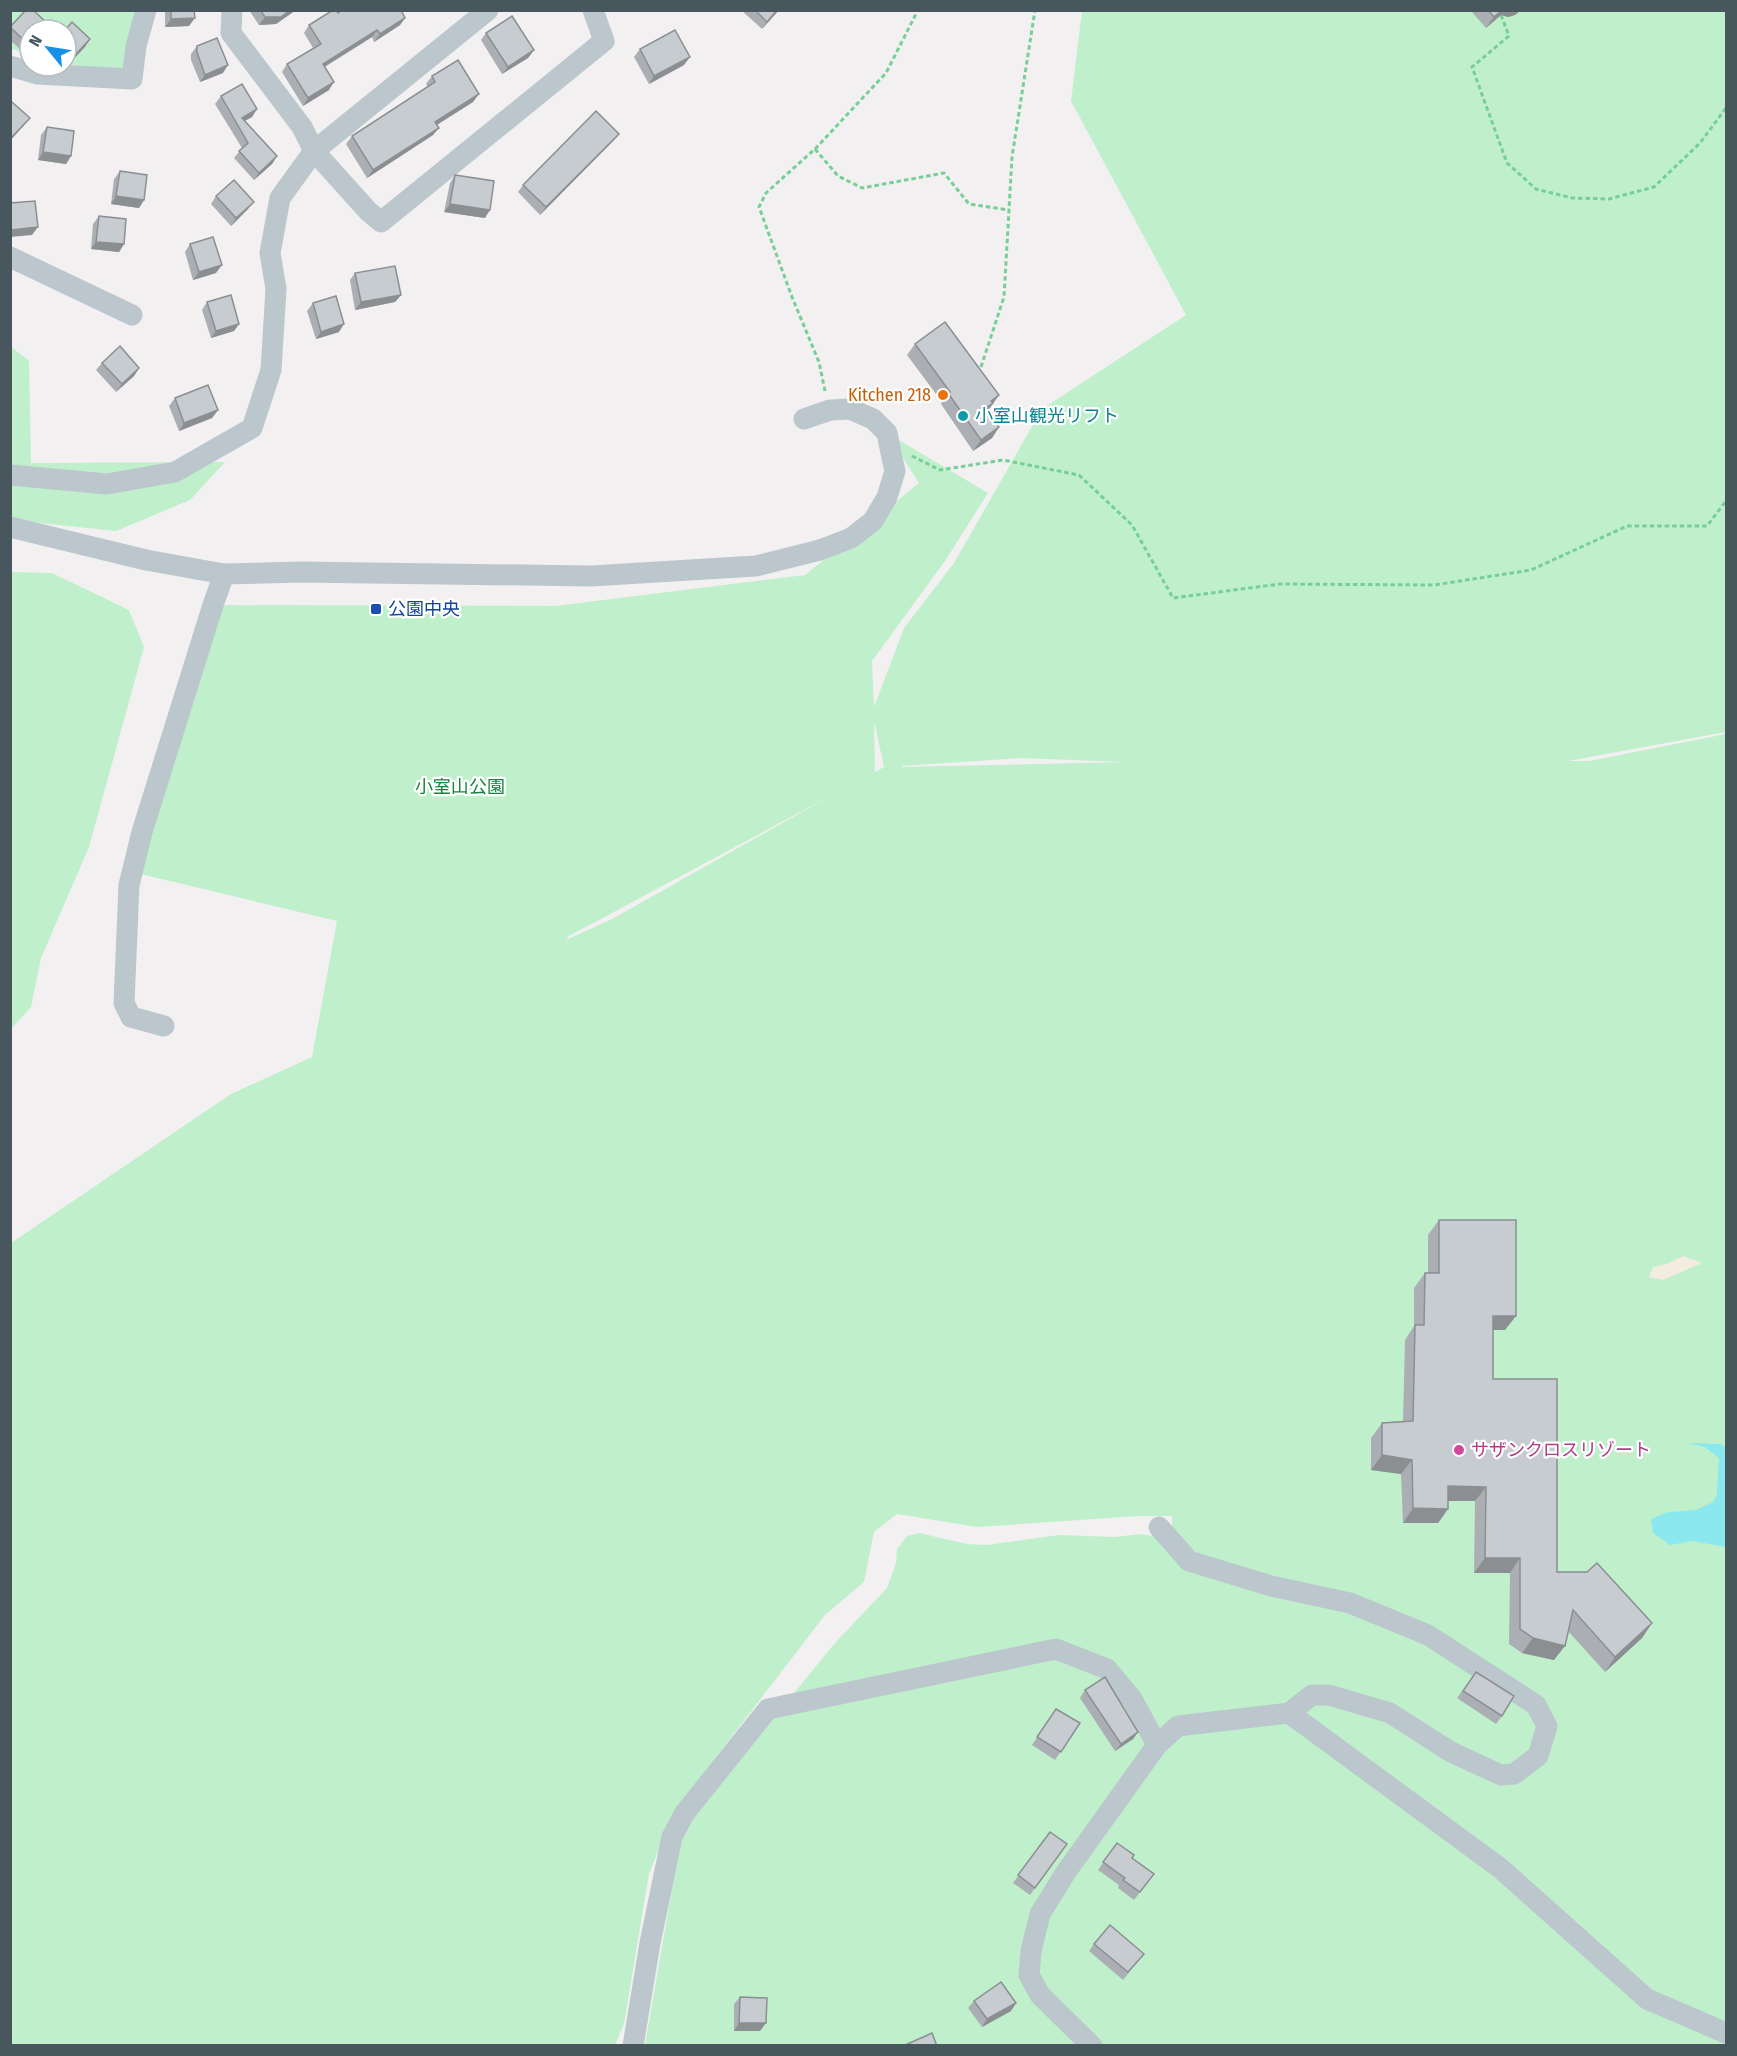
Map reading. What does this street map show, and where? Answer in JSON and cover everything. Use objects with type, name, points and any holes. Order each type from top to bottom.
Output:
[{"type":"street","points":[[10,66],[37,74],[132,78],[136,46],[146,10]]},
{"type":"street","points":[[232,10],[231,33],[302,127],[314,151],[368,211],[381,222],[604,41],[593,10]]},
{"type":"street","points":[[10,475],[107,484],[175,472],[252,428],[272,370],[276,289],[270,253],[280,198],[314,151],[488,10]]},
{"type":"street","points":[[12,261],[132,315]]},
{"type":"street","points":[[10,527],[146,560],[224,574],[302,572],[591,576],[756,566],[820,550],[851,538],[873,521],[887,497],[895,471],[887,433],[873,419],[850,409],[830,410],[804,419]]},
{"type":"street","points":[[164,1026],[131,1017],[124,1003],[129,885],[142,832],[224,574]]},
{"type":"street","points":[[1092,2046],[1040,1995],[1029,1975],[1031,1951],[1040,1914],[1055,1889],[1157,1745],[1178,1726],[1289,1713],[1312,1695],[1329,1695],[1390,1713],[1451,1752],[1501,1775],[1514,1774],[1538,1756],[1547,1726],[1536,1705],[1428,1635],[1350,1603],[1271,1586],[1189,1561],[1159,1527]]},
{"type":"street","points":[[633,2046],[650,1943],[672,1837],[684,1814],[768,1709],[1056,1649],[1107,1669],[1132,1699],[1157,1745]]},
{"type":"street","points":[[1289,1713],[1500,1869],[1647,1999],[1726,2033]]},
{"type":"path","points":[[830,410],[819,362],[759,207],[766,193],[815,148],[886,74],[918,10]]},
{"type":"path","points":[[981,367],[1004,297],[1012,157],[1035,10]]},
{"type":"path","points":[[1501,15],[1509,36],[1472,67],[1507,163],[1536,189],[1572,198],[1609,199],[1654,187],[1700,143],[1726,108]]},
{"type":"path","points":[[815,148],[838,176],[862,189],[944,173],[969,204],[1009,210]]},
{"type":"path","points":[[891,453],[907,453],[940,470],[1003,460],[1079,475],[1132,525],[1173,598],[1280,584],[1434,585],[1531,570],[1627,526],[1707,526],[1726,501]]},
{"type":"green space","points":[[11,11],[156,11],[132,79],[78,66],[78,18],[18,18],[18,51],[11,49]]},
{"type":"green space","name":"小室山公園","points":[[1082,11],[1726,11],[1726,732],[1568,761],[1589,761],[1726,734],[1726,2045],[645,2045],[680,1842],[694,1816],[834,1644],[887,1588],[896,1563],[897,1549],[907,1536],[919,1533],[967,1544],[987,1545],[1059,1535],[1114,1537],[1141,1534],[1157,1537],[1172,1552],[1172,1516],[1139,1516],[977,1527],[897,1514],[874,1532],[864,1582],[825,1615],[673,1813],[649,1874],[624,2024],[615,2045],[11,2046],[11,1243],[231,1094],[312,1057],[337,921],[128,871],[213,605],[555,606],[805,575],[919,483],[887,433],[988,493],[945,561],[872,661],[874,707],[904,628],[954,563],[1042,409],[1186,315],[1071,101]],"holes":[[[874,721],[884,767],[875,772]],[[1020,758],[1126,762],[902,767]],[[832,795],[614,918],[566,940],[569,936]]]},
{"type":"green space","points":[[10,346],[29,361],[31,463],[225,462],[190,500],[116,531],[11,520]]},
{"type":"green space","points":[[11,572],[52,573],[129,610],[144,647],[89,847],[41,958],[31,1007],[11,1029]]},
{"type":"sand","points":[[1683,1256],[1702,1263],[1663,1280],[1649,1277],[1653,1267],[1667,1264]]},
{"type":"water","points":[[1687,1443],[1720,1444],[1726,1447],[1726,1547],[1692,1541],[1670,1545],[1653,1533],[1651,1519],[1668,1512],[1696,1510],[1713,1502],[1717,1494],[1719,1458],[1705,1447]]},
{"type":"building","points":[[26,10],[33,10],[42,18],[18,18]]},
{"type":"building","points":[[171,10],[194,10],[195,18],[171,19]]},
{"type":"building","points":[[260,10],[290,10],[281,17],[265,17]]},
{"type":"building","points":[[333,10],[338,13],[342,10],[401,10],[405,18],[380,34],[377,30],[323,64],[334,82],[308,98],[287,64],[321,44],[309,25]]},
{"type":"building","points":[[755,10],[777,10],[767,22]]},
{"type":"building","points":[[1488,10],[1502,10],[1494,17]]},
{"type":"building","points":[[512,16],[534,50],[508,67],[486,33]]},
{"type":"building","points":[[18,18],[18,35],[10,27]]},
{"type":"building","points":[[78,28],[90,39],[78,52]]},
{"type":"building","points":[[675,30],[690,57],[654,76],[640,49]]},
{"type":"building","points":[[217,38],[228,65],[205,75],[197,46]]},
{"type":"building","points":[[458,60],[479,94],[435,122],[439,128],[373,170],[352,136],[435,82],[432,76]]},
{"type":"building","points":[[242,84],[257,109],[242,118],[277,156],[259,173],[239,151],[248,143],[221,96]]},
{"type":"building","points":[[12,102],[30,118],[10,139],[10,103]]},
{"type":"building","points":[[596,111],[619,134],[546,207],[523,185]]},
{"type":"building","points":[[47,127],[74,131],[71,156],[43,152]]},
{"type":"building","points":[[120,171],[147,175],[144,200],[116,196]]},
{"type":"building","points":[[455,175],[494,181],[490,210],[450,204]]},
{"type":"building","points":[[234,180],[254,202],[236,218],[216,196]]},
{"type":"building","points":[[35,201],[38,227],[11,230],[10,203]]},
{"type":"building","points":[[99,216],[126,219],[124,244],[96,242]]},
{"type":"building","points":[[213,237],[222,265],[199,272],[190,244]]},
{"type":"building","points":[[395,266],[401,295],[361,302],[355,273]]},
{"type":"building","points":[[231,295],[239,324],[216,331],[207,302]]},
{"type":"building","points":[[336,296],[344,324],[321,332],[313,303]]},
{"type":"building","points":[[945,322],[999,395],[986,408],[999,427],[981,440],[915,344]]},
{"type":"building","points":[[120,346],[139,368],[122,384],[102,363]]},
{"type":"building","points":[[208,385],[218,410],[184,423],[175,398]]},
{"type":"building","name":"サザンクロスリゾート","points":[[1439,1220],[1516,1220],[1516,1316],[1493,1316],[1493,1379],[1557,1379],[1557,1572],[1587,1572],[1597,1563],[1652,1623],[1615,1657],[1573,1610],[1565,1646],[1533,1638],[1520,1629],[1520,1558],[1485,1558],[1486,1487],[1448,1486],[1448,1509],[1413,1508],[1412,1460],[1382,1455],[1382,1423],[1413,1421],[1415,1325],[1424,1325],[1425,1273],[1439,1273]]},
{"type":"building","points":[[1476,1672],[1514,1696],[1502,1716],[1463,1691]]},
{"type":"building","points":[[1105,1677],[1138,1732],[1121,1744],[1085,1690]]},
{"type":"building","points":[[1056,1709],[1080,1723],[1061,1752],[1037,1737]]},
{"type":"building","points":[[1050,1832],[1067,1844],[1035,1888],[1018,1875]]},
{"type":"building","points":[[1117,1843],[1134,1855],[1132,1858],[1154,1874],[1140,1892],[1103,1862]]},
{"type":"building","points":[[1110,1925],[1144,1954],[1128,1972],[1094,1944]]},
{"type":"building","points":[[1001,1982],[1016,2003],[987,2019],[974,2001]]},
{"type":"building","points":[[740,1997],[767,1998],[766,2023],[739,2023]]},
{"type":"building","points":[[932,2033],[937,2046],[903,2046]]},
{"type":"place","name":"Kitchen 218","points":[[943,395]]},
{"type":"place","name":"小室山観光リフト","points":[[963,416]]},
{"type":"place","name":"公園中央","points":[[376,609]]},
{"type":"place","name":"サザンクロスリゾート","points":[[1459,1450]]}]
